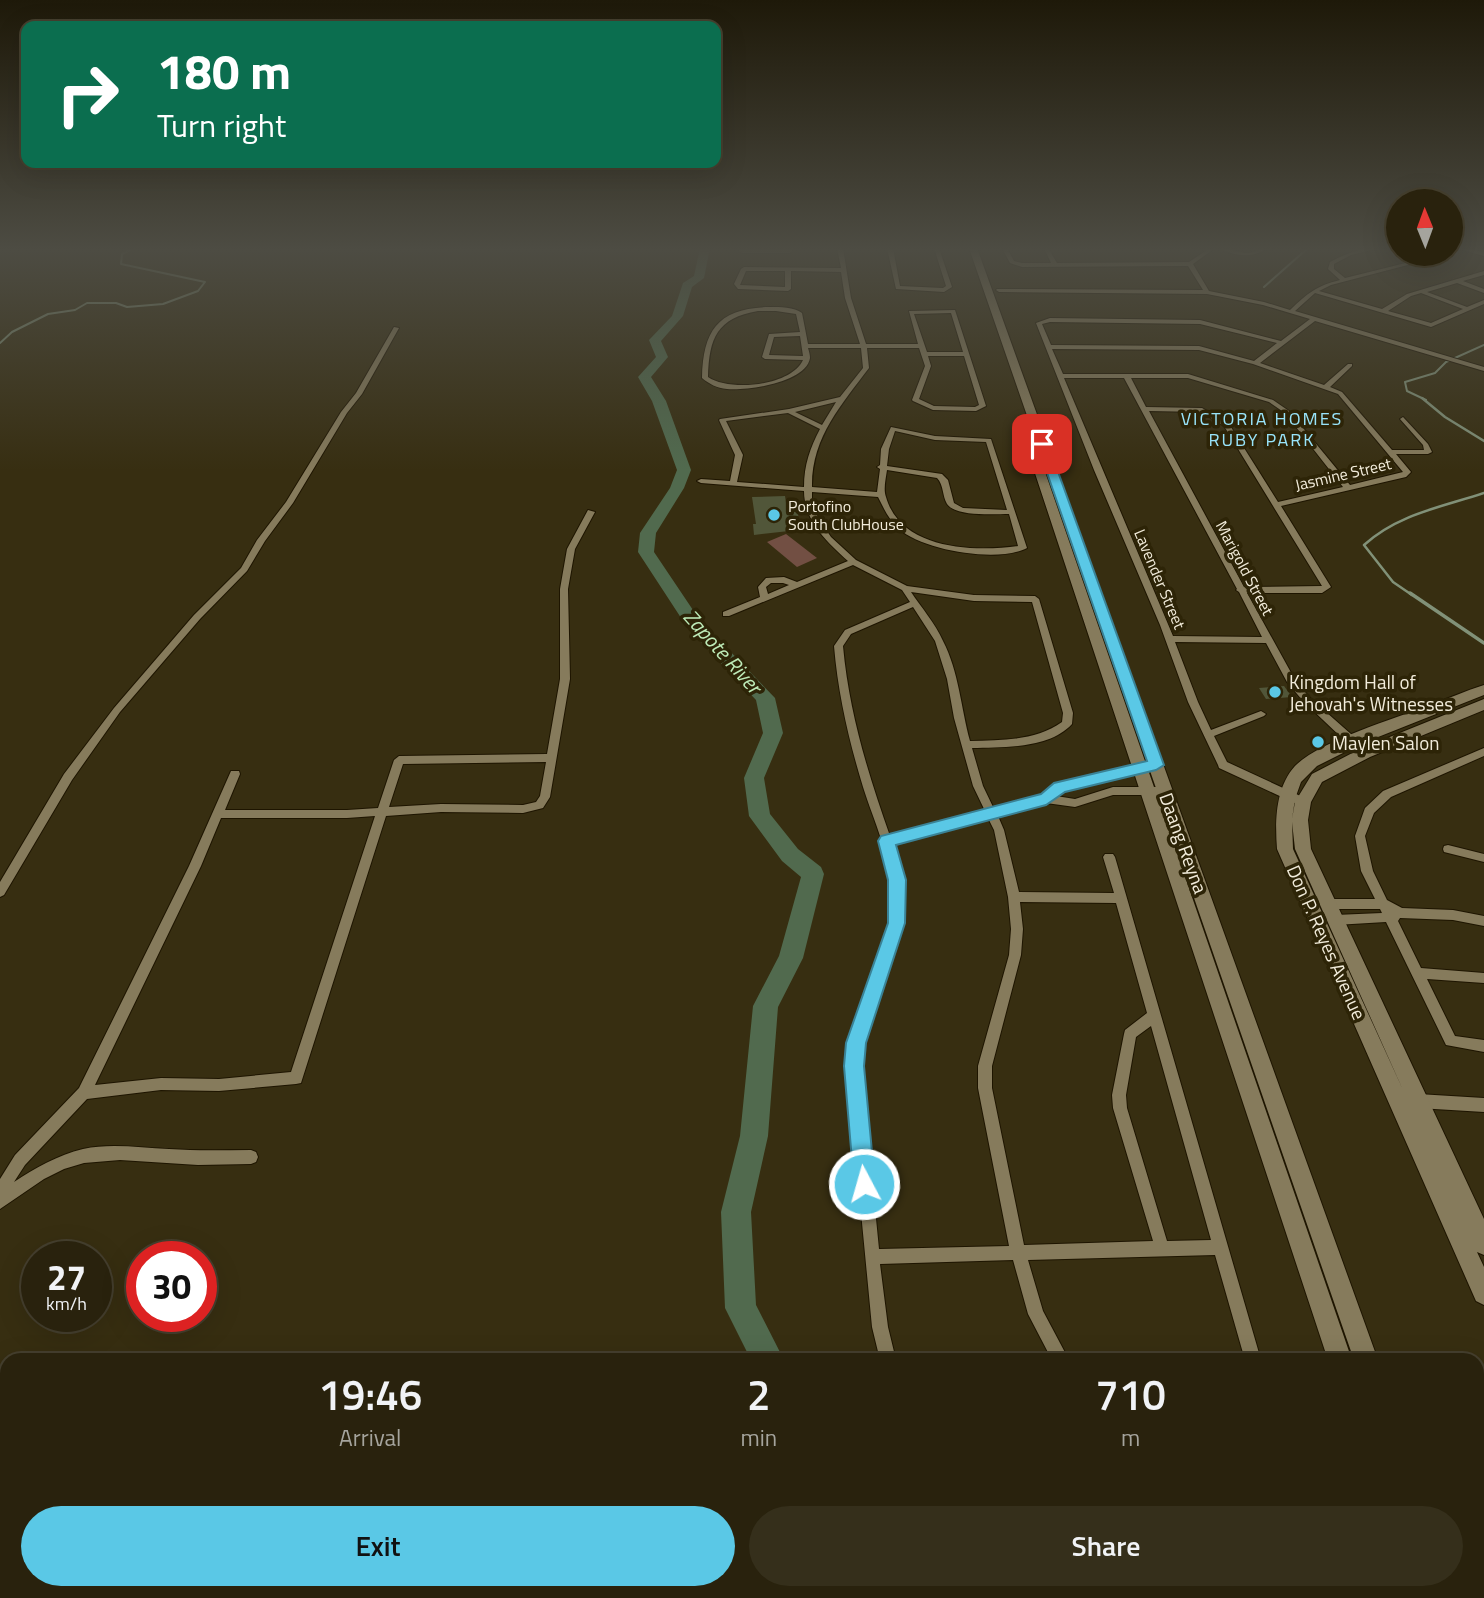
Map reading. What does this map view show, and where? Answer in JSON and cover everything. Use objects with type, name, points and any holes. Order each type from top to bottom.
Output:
[{"type":"main road","name":"Daang Reyna","points":[[1000,323],[1149,765],[1338,1353]]},
{"type":"main road","name":"Don P. Reyes Avenue","points":[[1359,747],[1484,690]]},
{"type":"main road","name":"Don P. Reyes Avenue","points":[[1484,704],[1301,769],[1295,799],[1283,817],[1285,849],[1418,1101],[1484,1244]]},
{"type":"main road","name":"Daang Reyna","points":[[1157,791],[1363,1353]]},
{"type":"main road","name":"Don P. Reyes Avenue","points":[[1295,799],[1303,849],[1332,912],[1339,948],[1484,1293]]},
{"type":"street","points":[[721,323],[709,345],[705,378],[713,385],[734,388],[766,383],[802,367],[807,358],[801,323]]},
{"type":"street","points":[[856,323],[864,346],[866,368],[823,428],[810,461],[807,490],[810,507],[820,530],[853,562],[905,588],[974,598],[1035,599],[1068,713],[1067,724],[1049,735],[1019,742],[966,745]]},
{"type":"street","points":[[914,323],[926,354],[927,375],[915,400],[933,408],[976,409],[982,406],[957,323]]},
{"type":"street","name":"Lavender Street","points":[[1040,323],[1170,639],[1193,702],[1223,765],[1295,799]]},
{"type":"street","name":"Lavender Street","points":[[1202,323],[1283,344]]},
{"type":"street","points":[[1255,363],[1310,323]]},
{"type":"street","points":[[1326,323],[1484,369]]},
{"type":"street","points":[[0,892],[68,777],[117,710],[197,617],[244,569],[261,540],[289,503],[344,412],[359,394],[396,328]]},
{"type":"street","points":[[766,358],[771,335],[803,334]]},
{"type":"street","points":[[805,346],[922,346]]},
{"type":"street","name":"Jasmine Street","points":[[1048,347],[1199,348],[1255,363],[1343,396],[1407,472],[1278,504],[1327,587],[1322,590],[1240,590]]},
{"type":"street","points":[[926,354],[967,354]]},
{"type":"street","points":[[760,363],[766,358],[807,358]]},
{"type":"street","points":[[1325,388],[1350,365]]},
{"type":"street","points":[[1061,376],[1197,377],[1277,404],[1287,412],[1348,488]]},
{"type":"street","name":"Marigold Street","points":[[1127,377],[1240,590],[1298,690],[1359,747]]},
{"type":"street","points":[[733,484],[739,455],[722,420],[789,411],[844,398]]},
{"type":"street","points":[[1146,409],[1190,408],[1202,410],[1220,419],[1227,425],[1278,504]]},
{"type":"street","points":[[789,411],[823,428]]},
{"type":"street","points":[[1391,452],[1428,452],[1426,445],[1403,419]]},
{"type":"street","points":[[893,428],[935,438],[989,440],[1023,548],[1003,552],[963,551],[924,540],[908,531],[887,512],[881,495],[881,467],[893,428]]},
{"type":"street","points":[[881,467],[940,476],[944,480],[951,504],[961,510],[1011,512]]},
{"type":"street","points":[[775,488],[769,491],[742,489],[701,485],[701,481],[881,495]]},
{"type":"street","points":[[219,814],[347,814],[441,808],[523,809],[539,805],[545,797],[565,680],[564,589],[571,549],[591,512]]},
{"type":"street","points":[[726,614],[853,562]]},
{"type":"street","points":[[765,598],[762,587],[769,580],[784,580],[797,585]]},
{"type":"street","points":[[905,588],[939,641],[947,661],[966,745],[978,786],[999,830],[1014,897],[1017,929],[1015,955],[985,1066],[985,1088],[1018,1252],[1036,1314],[1056,1353]]},
{"type":"street","points":[[886,1353],[880,1326],[872,1257],[854,1066],[856,1043],[897,923],[897,880],[860,757],[838,646],[848,632],[916,603]]},
{"type":"street","points":[[1170,639],[1269,640]]},
{"type":"street","points":[[1208,735],[1261,714]]},
{"type":"street","points":[[1484,751],[1387,794],[1368,811],[1360,836],[1367,871],[1385,904],[1396,916],[1451,1041],[1484,1046]]},
{"type":"street","points":[[84,1093],[161,1084],[219,1085],[296,1078],[399,760],[551,758]]},
{"type":"street","points":[[1046,799],[1060,787],[1149,765]]},
{"type":"street","points":[[1120,771],[1128,790]]},
{"type":"street","points":[[0,1192],[20,1160],[84,1093],[219,814],[235,774]]},
{"type":"street","points":[[1083,781],[1094,797]]},
{"type":"street","points":[[887,841],[1046,799],[1074,803],[1128,790],[1157,791]]},
{"type":"street","points":[[1448,849],[1484,858]]},
{"type":"street","points":[[1110,857],[1251,1353]]},
{"type":"street","points":[[1014,897],[1122,898]]},
{"type":"street","points":[[1332,912],[1385,904]]},
{"type":"street","points":[[1332,912],[1396,916],[1453,915],[1484,921]]},
{"type":"street","points":[[1419,973],[1484,978]]},
{"type":"street","points":[[1155,1015],[1130,1034],[1119,1095],[1162,1248]]},
{"type":"street","points":[[1418,1101],[1484,1105]]},
{"type":"street","points":[[0,1202],[18,1187],[57,1166],[83,1157],[115,1154],[186,1158],[251,1157]]},
{"type":"street","points":[[872,1257],[1220,1247]]},
{"type":"shaded area","points":[[786,534],[817,558],[797,567],[767,542]]},
{"type":"building","name":"Portofino South ClubHouse","points":[[785,496],[787,509],[800,514],[788,524],[789,531],[754,535],[753,524],[756,524],[752,497]]},
{"type":"building","name":"Kingdom Hall of Jehovah's Witnesses","points":[[1284,686],[1292,697],[1266,699],[1259,688]]},
{"type":"waterway","points":[[0,343],[12,332],[31,323]]},
{"type":"waterway","name":"Zapote River","points":[[672,323],[655,340],[662,357],[644,377],[659,401],[684,470],[677,488],[648,533],[646,552],[693,623],[765,698],[773,733],[754,778],[760,816],[790,855],[813,874],[791,958],[766,1006],[754,1136],[736,1212],[741,1308],[764,1353]]},
{"type":"waterway","points":[[1422,398],[1407,391],[1405,382],[1435,373],[1446,362],[1484,345]]},
{"type":"waterway","points":[[1422,398],[1426,400]]},
{"type":"waterway","points":[[1422,398],[1445,417],[1484,441]]},
{"type":"waterway","points":[[1412,595],[1393,582],[1364,545],[1377,534],[1406,519],[1484,493]]},
{"type":"waterway","points":[[1410,593],[1484,643]]},
{"type":"place","name":"Portofino South ClubHouse","points":[[774,515]]},
{"type":"place","name":"Kingdom Hall of Jehovah's Witnesses","points":[[1275,692]]},
{"type":"place","name":"Maylen Salon","points":[[1318,742]]},
{"type":"district","name":"VICTORIA HOMES RUBY PARK","points":[[1262,428]]},
{"type":"route","points":[[864,1184],[854,1066],[856,1043],[897,923],[897,880],[887,841],[1046,799],[1060,787],[1141,766],[1156,765],[1042,444]]}]
